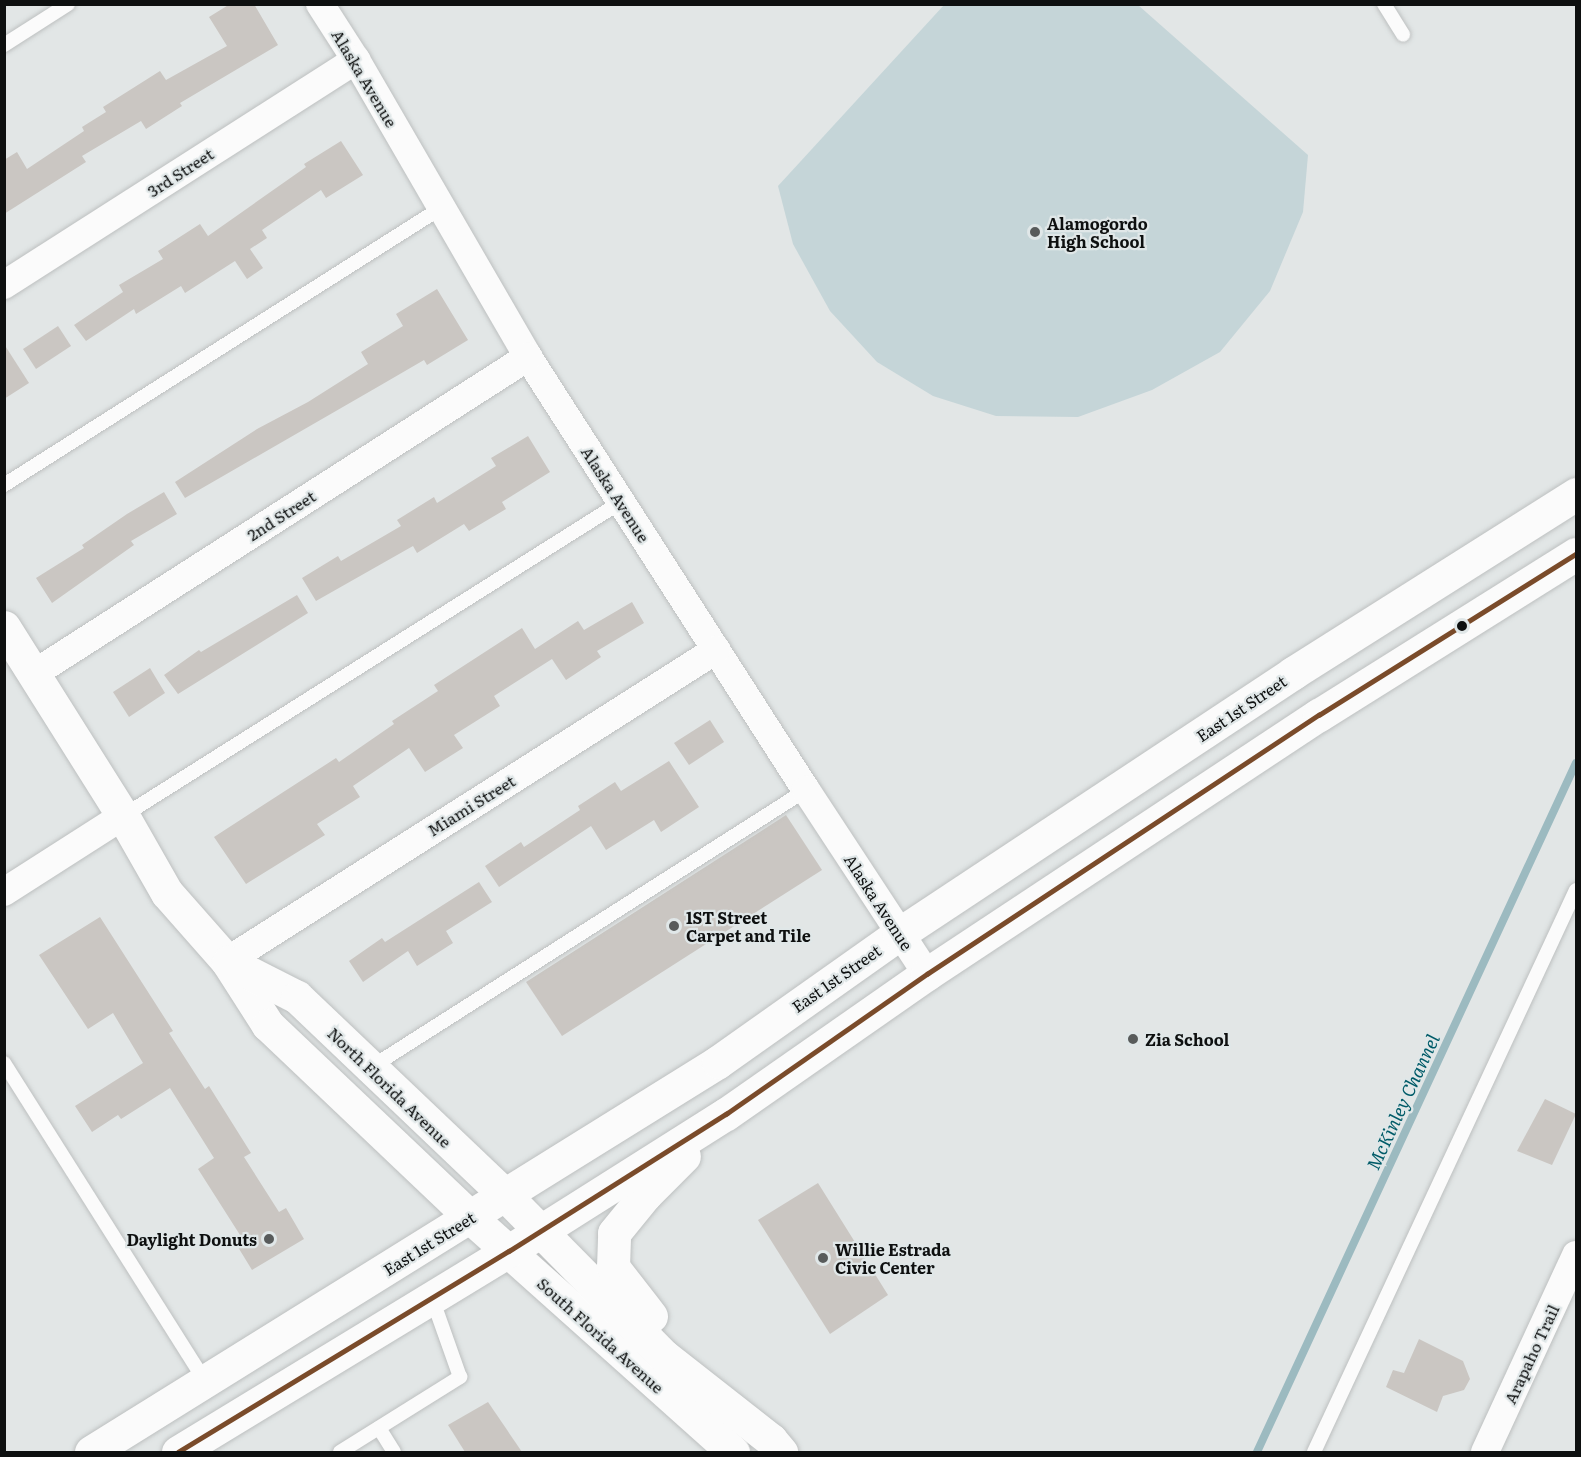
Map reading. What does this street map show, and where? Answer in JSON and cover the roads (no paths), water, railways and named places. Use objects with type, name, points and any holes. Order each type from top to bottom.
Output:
[{"type":"main road","name":"East 1st Street","points":[[91,1452],[718,1062],[899,934],[1293,673],[1576,495]]},
{"type":"main road","points":[[190,1449],[726,1114],[927,974],[1319,715],[1576,555]]},
{"type":"main road","name":"North Florida Avenue","points":[[4,627],[123,816],[167,893],[227,961],[268,1025],[470,1217]]},
{"type":"main road","name":"North Florida Avenue","points":[[227,961],[297,997],[541,1231]]},
{"type":"main road","points":[[726,1114],[645,1195],[614,1233],[613,1267],[631,1293],[667,1336],[736,1396],[776,1446]]},
{"type":"main road","name":"South Florida Avenue","points":[[470,1217],[733,1452]]},
{"type":"main road","name":"South Florida Avenue","points":[[541,1231],[664,1356],[776,1446]]},
{"type":"street","name":"Alaska Avenue","points":[[320,4],[356,60],[528,357],[927,974]]},
{"type":"street","name":"3rd Street","points":[[4,285],[356,60]]},
{"type":"street","name":"2nd Street","points":[[35,673],[528,357]]},
{"type":"street","name":"Miami Street","points":[[227,961],[716,650]]},
{"type":"street","points":[[4,892],[123,816]]},
{"type":"street","name":"Arapaho Trail","points":[[1492,1450],[1576,1255]]},
{"type":"lane","points":[[4,45],[68,4]]},
{"type":"lane","points":[[1384,4],[1403,35]]},
{"type":"lane","points":[[4,485],[441,208]]},
{"type":"lane","points":[[123,816],[621,502]]},
{"type":"lane","points":[[370,1068],[806,790]]},
{"type":"lane","points":[[1314,1452],[1576,890]]},
{"type":"lane","points":[[4,1063],[206,1382]]},
{"type":"lane","points":[[340,1452],[460,1377],[432,1298]]},
{"type":"lane","points":[[380,1428],[394,1452]]},
{"type":"waterway","name":"McKinley Channel","points":[[1257,1452],[1576,763]]},
{"type":"place","name":"Alamogordo High School","points":[[1035,232]]},
{"type":"place","name":"1ST Street Carpet and Tile","points":[[674,926]]},
{"type":"place","name":"Zia School","points":[[1133,1039]]},
{"type":"place","name":"Daylight Donuts","points":[[269,1239]]},
{"type":"place","name":"Willie Estrada Civic Center","points":[[823,1258]]}]
